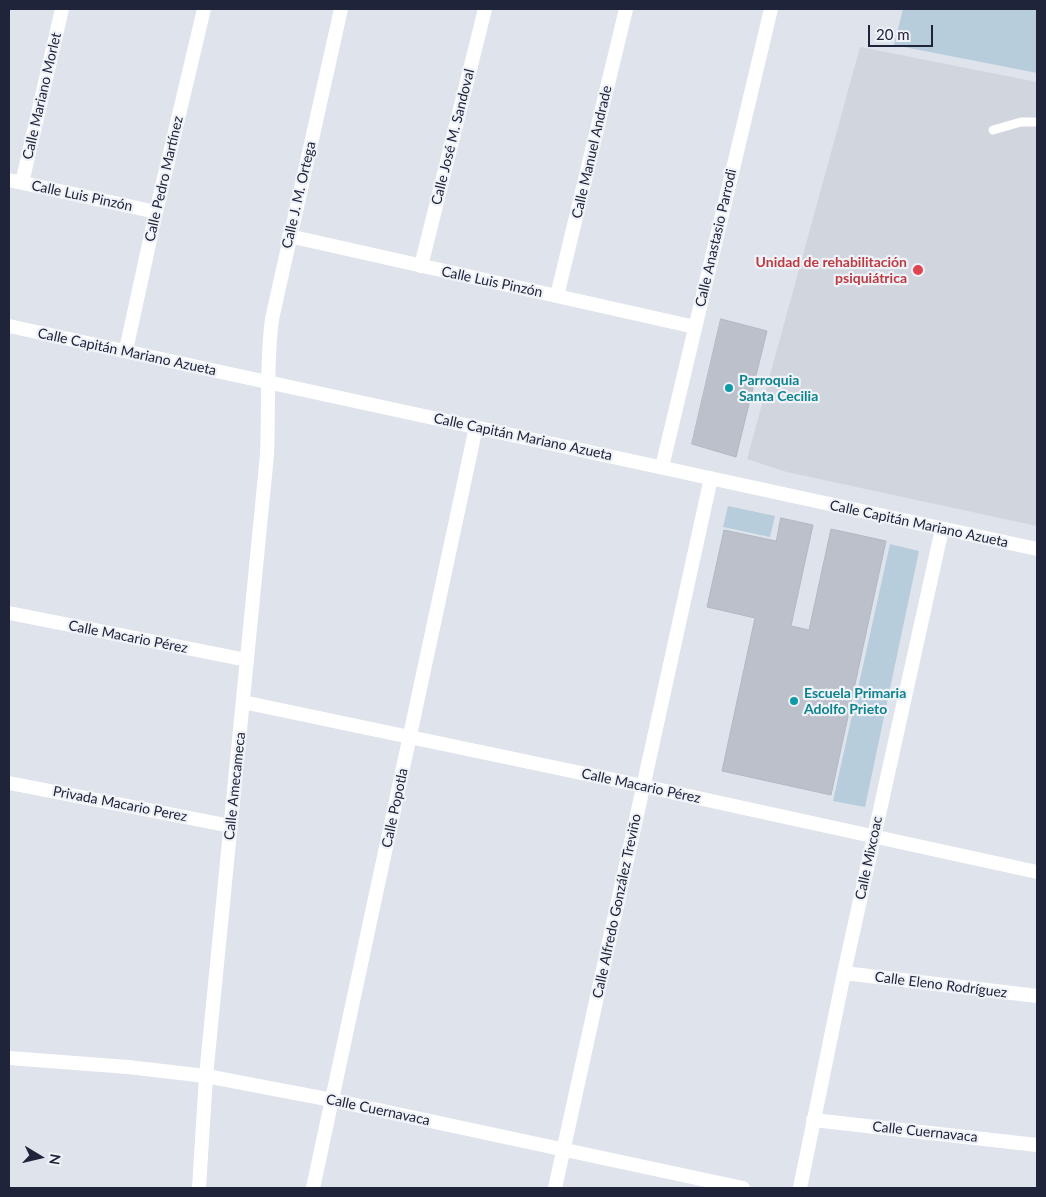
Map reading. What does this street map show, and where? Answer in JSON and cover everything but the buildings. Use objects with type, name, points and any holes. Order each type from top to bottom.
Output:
[{"type":"street","name":"Calle Mariano Morlet","points":[[15,182],[62,9]]},
{"type":"street","name":"Calle Pedro Martínez","points":[[126,350],[156,212],[204,9]]},
{"type":"street","name":"Calle J. M. Ortega","points":[[267,383],[268,349],[272,319],[341,9]]},
{"type":"street","name":"Calle José M. Sandoval","points":[[421,266],[485,9]]},
{"type":"street","name":"Calle Manuel Andrade","points":[[557,296],[626,9]]},
{"type":"street","name":"Calle Anastasio Parrodi","points":[[662,467],[771,9]]},
{"type":"street","name":"Calle Luis Pinzón","points":[[15,182],[156,212]]},
{"type":"street","name":"Calle Luis Pinzón","points":[[290,236],[695,328]]},
{"type":"street","name":"Calle Capitán Mariano Azueta","points":[[9,326],[1037,549]]},
{"type":"street","name":"Calle Amecameca","points":[[199,1188],[206,1076],[267,455],[269,414],[267,383]]},
{"type":"street","name":"Calle Popotla","points":[[313,1188],[476,427]]},
{"type":"street","name":"Calle Alfredo González Treviño","points":[[555,1188],[711,478]]},
{"type":"street","name":"Calle Mixcoac","points":[[800,1188],[844,973],[942,529]]},
{"type":"street","name":"Calle Macario Pérez","points":[[9,613],[247,660]]},
{"type":"street","name":"Calle Macario Pérez","points":[[243,702],[410,736],[1037,872]]},
{"type":"street","name":"Privada Macario Perez","points":[[9,783],[231,826]]},
{"type":"street","name":"Calle Eleno Rodríguez","points":[[844,973],[1037,996]]},
{"type":"street","name":"Calle Cuernavaca","points":[[9,1058],[206,1076],[332,1100],[743,1188]]},
{"type":"street","name":"Calle Cuernavaca","points":[[813,1120],[1037,1144]]},
{"type":"lane","points":[[993,130],[1021,122],[1037,122]]},
{"type":"shaded area","points":[[903,9],[1037,9],[1037,73],[894,45]]},
{"type":"shaded area","name":"Unidad de rehabilitación psiquiátrica","points":[[860,47],[1037,82],[1037,526],[787,472],[747,459]]},
{"type":"shaded area","points":[[728,506],[775,516],[770,537],[723,527]]},
{"type":"shaded area","points":[[890,544],[919,551],[865,807],[833,801]]},
{"type":"place","name":"Unidad de rehabilitación psiquiátrica","points":[[918,270]]},
{"type":"place","name":"Parroquia Santa Cecilia","points":[[729,388]]},
{"type":"place","name":"Escuela Primaria Adolfo Prieto","points":[[794,701]]}]
